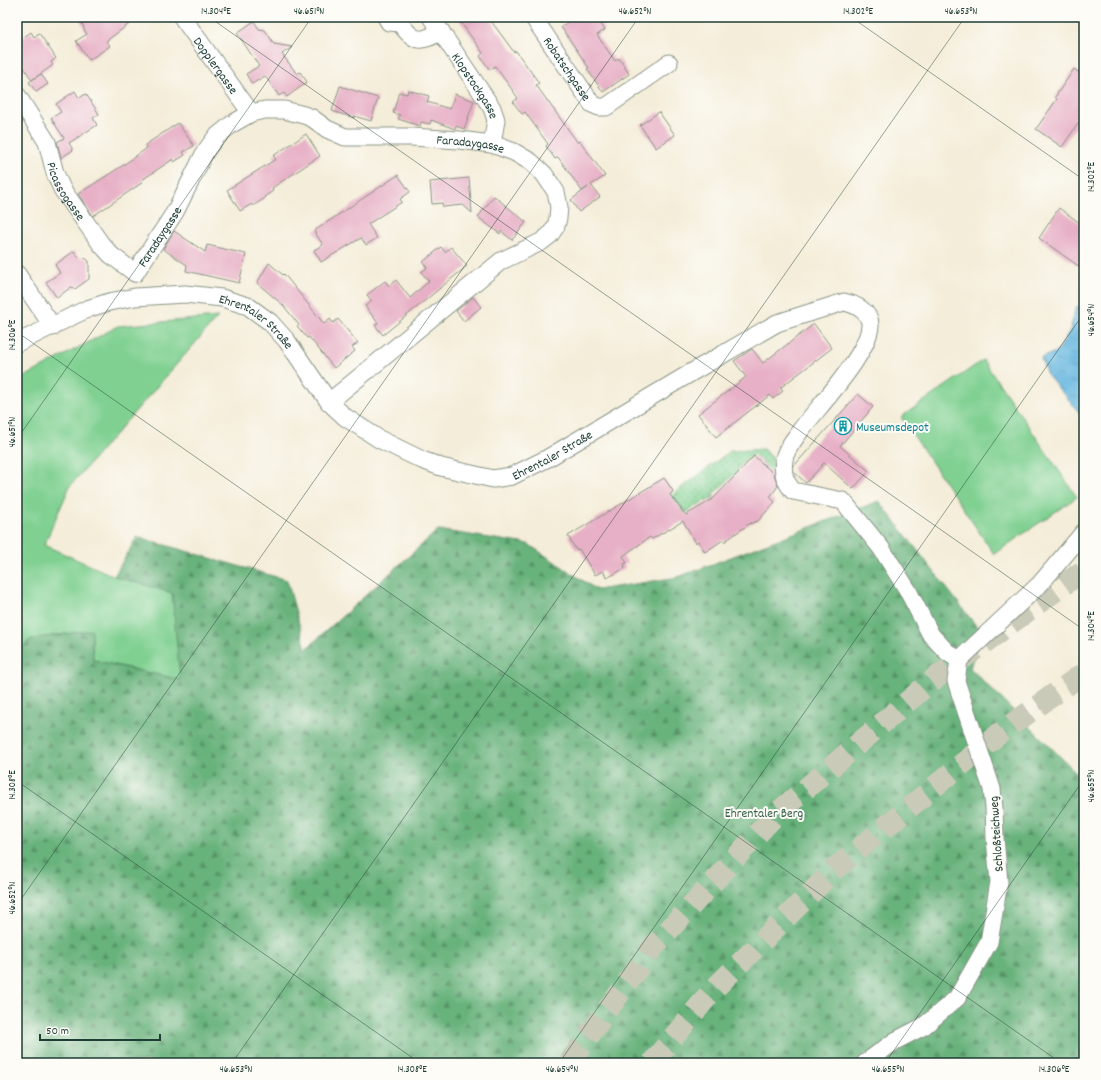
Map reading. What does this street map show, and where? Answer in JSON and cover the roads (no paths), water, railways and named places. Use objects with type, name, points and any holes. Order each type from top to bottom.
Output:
[{"type":"street","name":"Dopplergasse","points":[[182,17],[251,113]]},
{"type":"street","name":"Klopstockgasse","points":[[431,17],[492,108],[496,120],[492,144]]},
{"type":"street","name":"Robatschgasse","points":[[533,17],[592,104],[599,107],[606,107],[669,62]]},
{"type":"street","points":[[397,19],[408,34],[420,40],[428,39],[441,31]]},
{"type":"street","name":"Picassogasse","points":[[17,95],[48,142],[62,189],[101,244],[111,255],[135,272]]},
{"type":"street","name":"Faradaygasse","points":[[135,272],[175,212],[205,152],[216,137],[232,124],[251,113],[265,110],[284,110],[304,115],[312,118],[327,129],[344,137],[459,140],[492,144],[514,152],[531,162],[544,174],[556,192],[559,207],[558,218],[556,226],[550,235],[541,242],[501,261],[329,402]]},
{"type":"street","points":[[135,272],[135,297]]},
{"type":"street","points":[[17,274],[53,327]]},
{"type":"street","name":"Ehrentaler Straße","points":[[17,343],[53,327],[87,309],[109,302],[135,297],[185,294],[222,298],[248,306],[270,322],[287,341],[329,402],[345,417],[379,439],[422,460],[442,467],[494,479],[512,476],[548,458],[705,364],[777,323],[844,302],[853,304],[861,308],[867,315],[871,324],[868,338],[862,350],[845,374],[791,444],[784,460],[785,480],[793,491],[843,502],[881,548],[907,589],[931,635],[947,652],[959,660]]},
{"type":"street","points":[[959,660],[1040,584],[1084,532]]},
{"type":"street","name":"Schloßteichweg","points":[[865,1063],[896,1041],[924,1026],[957,998],[990,942],[999,882],[992,789],[956,681],[959,660]]},
{"type":"water","points":[[1084,304],[1084,418],[1047,375],[1041,358],[1058,351],[1070,330],[1076,307]]},
{"type":"tunnel","points":[[569,1063],[653,947],[775,815],[933,680],[1084,570]]},
{"type":"tunnel","points":[[652,1063],[712,991],[838,866],[1000,733],[1084,673]]},
{"type":"place","name":"Museumsdepot","points":[[843,426]]},
{"type":"park label","name":"Ehrentaler Berg","points":[[764,812]]}]
